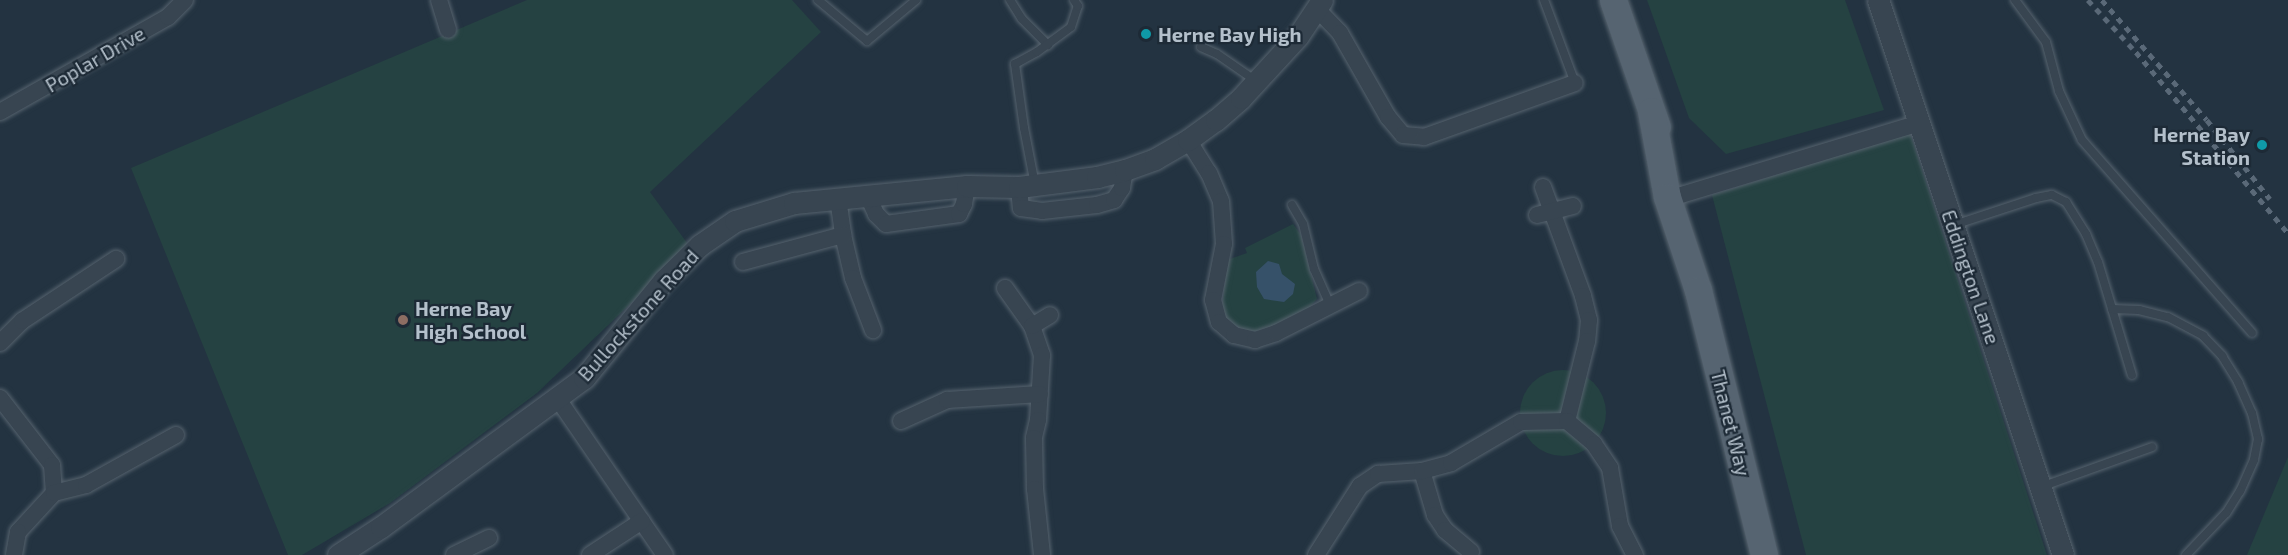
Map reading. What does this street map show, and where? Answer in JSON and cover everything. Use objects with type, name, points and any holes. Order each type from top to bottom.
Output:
[{"type":"main road","name":"Thanet Way","points":[[1613,0],[1681,195],[1698,291],[1764,555]]},
{"type":"main road","name":"Thanet Way","points":[[1651,111],[1667,198],[1698,291]]},
{"type":"street","name":"Poplar Drive","points":[[0,112],[168,17],[185,0]]},
{"type":"street","name":"Eddington Lane","points":[[1878,0],[2063,555]]},
{"type":"street","points":[[442,1],[448,30]]},
{"type":"street","points":[[1320,5],[1340,33],[1388,117],[1403,135],[1424,137],[1575,83]]},
{"type":"street","name":"Bullockstone Road","points":[[338,555],[381,527],[584,378],[664,280],[700,245],[735,221],[761,211],[794,203],[967,186],[1027,186],[1125,170],[1155,159],[1216,120],[1257,81],[1298,36],[1320,5]]},
{"type":"street","points":[[1681,195],[1919,123]]},
{"type":"street","points":[[1188,140],[1215,185],[1224,213],[1224,244],[1213,300],[1219,322],[1234,335],[1255,340],[1293,325],[1359,291]]},
{"type":"street","points":[[868,196],[876,214],[886,224],[958,214],[964,204],[967,186]]},
{"type":"street","points":[[1543,187],[1545,213],[1583,296],[1589,320],[1587,340],[1567,421]]},
{"type":"street","points":[[838,198],[843,235],[853,278],[873,330]]},
{"type":"street","points":[[1545,213],[1573,206]]},
{"type":"street","points":[[743,262],[843,235]]},
{"type":"street","points":[[0,343],[22,321],[116,260]]},
{"type":"street","points":[[1005,288],[1032,326],[1041,355],[1040,394],[1034,438],[1035,489],[1042,555]]},
{"type":"street","points":[[1032,326],[1050,315]]},
{"type":"street","points":[[901,421],[947,400],[1040,394]]},
{"type":"street","points":[[0,398],[52,465],[54,493]]},
{"type":"street","points":[[558,399],[664,555]]},
{"type":"street","points":[[1316,555],[1360,486],[1378,474],[1422,471],[1451,464],[1521,422],[1567,421],[1594,444],[1610,468],[1620,526],[1635,555]]},
{"type":"street","points":[[14,555],[18,532],[54,493],[86,485],[176,435]]},
{"type":"street","points":[[1422,471],[1435,515],[1444,530],[1471,552]]},
{"type":"street","points":[[590,555],[642,521]]},
{"type":"street","points":[[454,555],[489,538]]},
{"type":"lane","points":[[818,0],[867,41],[916,0]]},
{"type":"lane","points":[[1010,0],[1022,19],[1048,45]]},
{"type":"lane","points":[[1027,186],[1015,64],[1048,45],[1071,27],[1078,6],[1074,0]]},
{"type":"lane","points":[[1544,0],[1575,83]]},
{"type":"lane","points":[[2015,0],[2046,42],[2059,92],[2082,140],[2252,333]]},
{"type":"lane","points":[[1201,47],[1217,54],[1257,81]]},
{"type":"lane","points":[[1953,226],[2036,198],[2052,195],[2066,202],[2086,234],[2132,375]]},
{"type":"lane","points":[[1292,205],[1303,224],[1314,269],[1330,305]]},
{"type":"lane","points":[[2112,309],[2139,310],[2168,317],[2203,336],[2222,356],[2238,382],[2252,412],[2258,439],[2254,460],[2240,491],[2226,513],[2186,555]]},
{"type":"lane","points":[[2041,487],[2152,447]]},
{"type":"green space","name":"Herne Bay High School","points":[[527,0],[792,0],[821,32],[650,192],[690,247],[537,393],[390,503],[302,555],[288,555],[131,168]]},
{"type":"green space","points":[[1647,0],[1845,0],[1884,110],[1726,154],[1689,118]]},
{"type":"green space","points":[[1910,133],[2047,555],[1806,555],[1712,195]]},
{"type":"green space","points":[[1293,224],[1301,235],[1317,299],[1305,312],[1260,331],[1242,331],[1227,319],[1222,309],[1227,260],[1247,253],[1245,248]]},
{"type":"green space","points":[[1563,370],[1587,377],[1599,389],[1606,413],[1599,437],[1587,449],[1563,456],[1539,449],[1527,437],[1520,413],[1527,389],[1539,377]]},
{"type":"green space","points":[[2288,457],[2288,555],[2247,555]]},
{"type":"water","points":[[1268,261],[1279,264],[1282,274],[1295,284],[1293,294],[1284,302],[1264,299],[1257,287],[1256,272]]},
{"type":"railway","points":[[2088,0],[2136,52],[2288,233]]},
{"type":"railway","points":[[2102,0],[2207,120],[2270,199]]},
{"type":"place","name":"Herne Bay High","points":[[1146,34]]},
{"type":"place","name":"Herne Bay Station","points":[[2262,145]]},
{"type":"place","name":"Herne Bay High School","points":[[403,320]]}]
